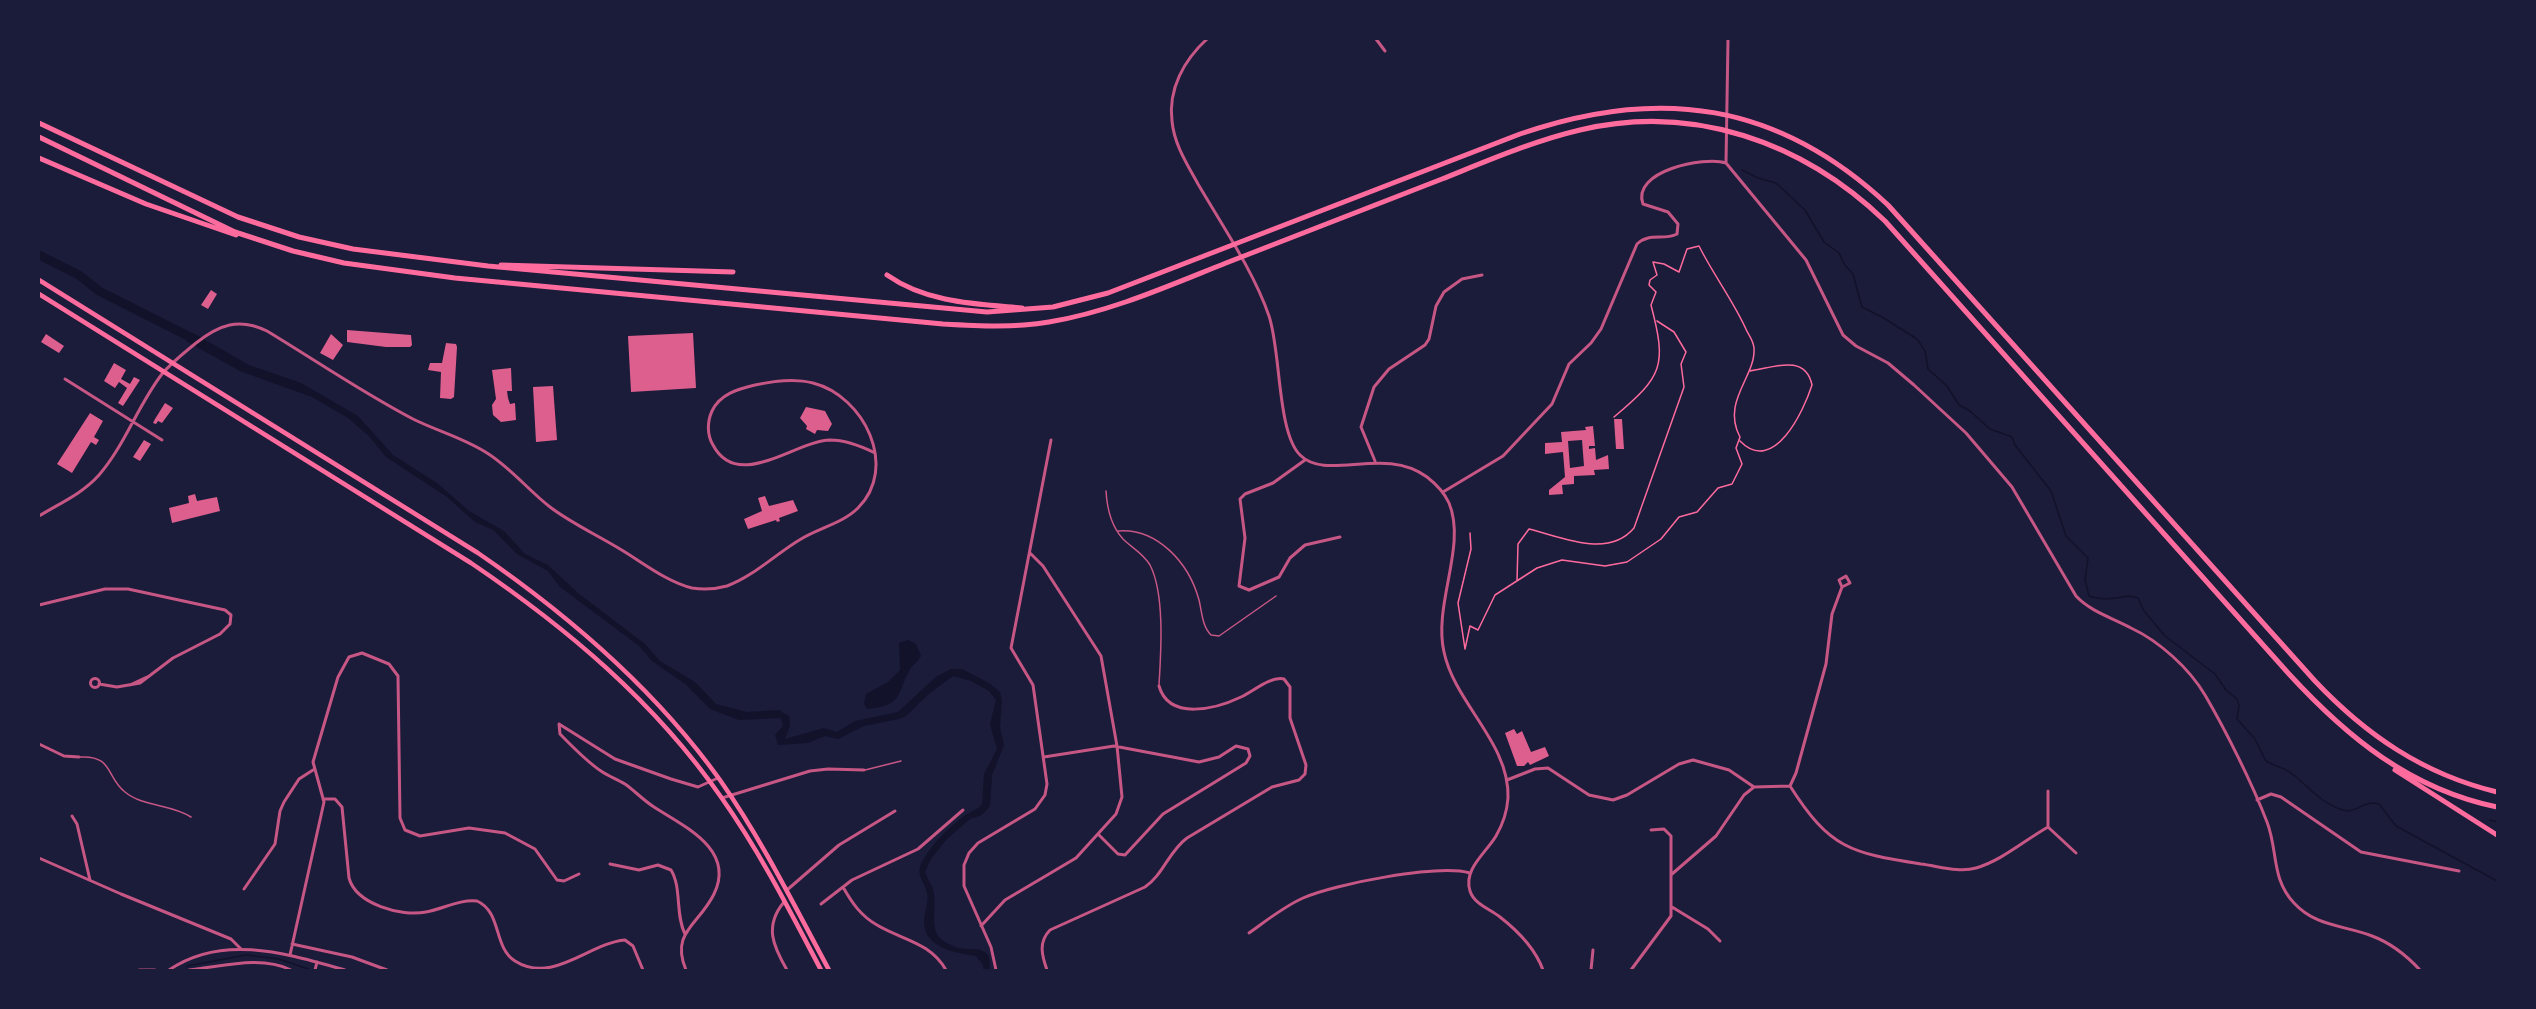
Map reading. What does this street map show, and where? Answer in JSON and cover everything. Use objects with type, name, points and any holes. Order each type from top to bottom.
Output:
[{"type":"highway","points":[[39,123],[208,205],[267,227],[352,249],[488,266],[963,311],[1036,310],[1070,304],[1125,287],[1546,125],[1611,110],[1651,107],[1695,109],[1752,122],[1800,142],[1832,160],[1861,181],[1900,217],[2299,663],[2353,719],[2412,760],[2462,782],[2497,792]]},
{"type":"highway","points":[[39,158],[220,231],[332,261],[410,273],[932,323],[1023,326],[1073,318],[1127,301],[1556,137],[1622,123],[1695,124],[1752,137],[1815,166],[1846,187],[1885,221],[2301,687],[2346,732],[2408,780],[2497,835]]},
{"type":"highway","points":[[39,137],[197,215],[259,240]]},
{"type":"highway","points":[[488,266],[531,264],[733,272]]},
{"type":"highway","points":[[887,275],[911,288],[945,299],[1036,310]]},
{"type":"highway","points":[[2385,761],[2436,788],[2497,807]]},
{"type":"main road","points":[[39,280],[478,553],[531,589],[590,637],[689,740],[718,778],[787,890],[829,970]]},
{"type":"main road","points":[[39,294],[471,563],[525,600],[580,643],[633,692],[673,735],[711,783],[785,900],[821,970]]},
{"type":"street","points":[[1207,39],[1190,57],[1181,73],[1174,88],[1171,112],[1179,146],[1262,298],[1276,343],[1288,435],[1293,446],[1305,460],[1327,466],[1375,462],[1412,468],[1431,480],[1443,492],[1452,512],[1453,525],[1441,617],[1444,652],[1459,691],[1496,751],[1507,780],[1507,806],[1503,823],[1470,873],[1472,895],[1525,940],[1543,970]]},
{"type":"street","points":[[1376,39],[1385,51]]},
{"type":"street","points":[[1726,163],[1728,39]]},
{"type":"street","points":[[1443,492],[1497,461],[1532,428],[1557,395],[1569,364],[1598,334],[1637,244],[1648,237],[1671,236],[1678,232],[1678,224],[1672,215],[1643,204],[1641,194],[1647,185],[1682,164],[1711,160],[1726,163],[1806,260],[1843,335],[1856,346],[1888,363],[1914,385],[1966,433],[2012,487],[2080,601],[2153,640],[2197,684],[2213,710],[2257,800],[2269,827],[2278,878],[2296,906],[2324,924],[2382,940],[2421,970]]},
{"type":"street","points":[[1375,462],[1361,426],[1374,387],[1389,369],[1429,339],[1436,306],[1444,292],[1462,279],[1482,275]]},
{"type":"street","points":[[39,516],[89,485],[101,472],[163,373],[172,363],[210,332],[222,325],[237,323],[252,325],[267,331],[404,414],[487,453],[558,513],[676,582],[691,587],[713,589],[735,582],[802,538],[853,512],[864,501],[872,487],[875,453],[869,431],[855,410],[836,393],[813,383],[784,380],[739,389],[720,400],[710,417],[709,432],[713,445],[726,459],[738,465],[758,464],[812,443],[830,440],[854,444],[875,453]]},
{"type":"street","points":[[65,380],[162,440]]},
{"type":"street","points":[[996,970],[994,955],[964,886],[964,865],[969,853],[978,843],[1039,805],[1047,784],[1033,685],[1011,648],[1051,440]]},
{"type":"street","points":[[1305,460],[1287,475],[1245,494],[1240,499],[1245,538],[1239,586],[1249,590],[1280,577],[1290,558],[1301,548],[1313,542],[1340,537]]},
{"type":"street","points":[[981,926],[1005,900],[1072,861],[1116,814],[1122,800],[1117,746],[1105,672],[1098,649],[1038,557],[1030,552]]},
{"type":"street","points":[[1790,786],[1796,773],[1827,664],[1830,620],[1842,586]]},
{"type":"street","points":[[39,605],[105,589],[128,589],[150,591],[230,613],[231,620],[220,634],[173,658],[140,683],[130,686],[99,684]]},
{"type":"street","points":[[290,955],[324,799],[313,770],[313,762],[343,666],[353,654],[369,655],[392,667],[399,679],[400,818],[405,831],[420,836],[463,828],[497,831],[531,846],[557,880],[564,880],[579,874]]},
{"type":"street","points":[[1047,970],[1042,947],[1044,938],[1050,930],[1144,887],[1152,882],[1175,848],[1187,838],[1265,792],[1299,780],[1305,774],[1306,765],[1290,718],[1290,687],[1284,679],[1273,680],[1224,704],[1195,709],[1172,706],[1163,698],[1159,686]]},
{"type":"street","points":[[686,970],[680,951],[685,934],[716,891],[719,871],[712,851],[689,827],[652,806],[627,786],[596,767],[560,734],[558,726],[620,761],[692,786],[711,783],[718,778]]},
{"type":"street","points":[[39,744],[64,756],[79,757]]},
{"type":"street","points":[[1044,757],[1117,746],[1199,762],[1214,759],[1239,745],[1248,749],[1250,756],[1241,767],[1163,814],[1125,855],[1118,854],[1098,834]]},
{"type":"street","points":[[1507,780],[1535,769],[1548,768],[1589,795],[1613,800],[1628,795],[1679,764],[1693,760],[1729,770],[1754,787],[1790,786]]},
{"type":"street","points":[[722,798],[729,794],[822,769],[864,770]]},
{"type":"street","points":[[244,889],[259,872],[275,844],[279,815],[284,802],[299,778],[313,770]]},
{"type":"street","points":[[1790,786],[1832,838],[1855,851],[1954,869],[1973,869],[2048,827]]},
{"type":"street","points":[[1672,875],[1716,836],[1744,795],[1754,787]]},
{"type":"street","points":[[2048,791],[2048,827],[2076,853]]},
{"type":"street","points":[[2257,800],[2271,794],[2281,797],[2361,852],[2459,871]]},
{"type":"street","points":[[324,799],[335,799],[340,804],[349,878],[356,892],[364,899],[414,913],[477,901],[489,909],[504,950],[520,964],[552,968],[625,940],[633,946],[644,970]]},
{"type":"street","points":[[821,904],[842,887],[877,867],[915,851],[963,810]]},
{"type":"street","points":[[787,890],[846,840],[895,811]]},
{"type":"street","points":[[72,816],[77,824],[90,880]]},
{"type":"street","points":[[1631,970],[1665,926],[1672,907],[1670,833],[1659,828],[1651,830]]},
{"type":"street","points":[[39,858],[231,939],[241,949]]},
{"type":"street","points":[[610,864],[639,870],[658,865],[671,870],[676,881],[680,918],[685,934]]},
{"type":"street","points":[[1249,933],[1290,905],[1325,890],[1370,879],[1410,874],[1457,871],[1470,873]]},
{"type":"street","points":[[842,887],[855,907],[870,921],[916,942],[933,954],[946,970]]},
{"type":"street","points":[[785,900],[774,917],[771,937],[787,970]]},
{"type":"street","points":[[1672,907],[1708,929],[1720,941]]},
{"type":"street","points":[[292,944],[352,957],[387,970]]},
{"type":"street","points":[[171,970],[196,956],[241,949],[261,949],[345,970]]},
{"type":"street","points":[[1591,970],[1593,950]]},
{"type":"street","points":[[315,970],[317,962]]},
{"type":"street","points":[[189,970],[255,963],[279,965],[291,970]]},
{"type":"street","points":[[139,970],[155,970]]},
{"type":"lane","points":[[1106,491],[1109,512],[1117,531],[1149,562],[1155,576],[1158,599],[1159,686]]},
{"type":"lane","points":[[1117,531],[1130,530],[1143,533],[1155,538],[1169,550],[1194,585],[1203,621],[1211,635],[1218,636],[1276,596]]},
{"type":"lane","points":[[79,757],[94,758],[103,762],[122,789],[131,796],[191,817]]},
{"type":"lane","points":[[864,770],[902,761]]},
{"type":"path","points":[[1614,417],[1651,383],[1661,357],[1657,321],[1651,305],[1656,292],[1649,285],[1650,280],[1657,274],[1653,262],[1664,264],[1679,272],[1687,249],[1699,246],[1738,310],[1752,340],[1754,357],[1739,390],[1734,422],[1740,440],[1750,448],[1762,451],[1782,441],[1790,431],[1812,385],[1806,372],[1791,364],[1749,371]]},
{"type":"path","points":[[1517,582],[1518,544],[1529,529],[1554,538],[1589,543],[1617,542],[1626,538],[1634,528],[1684,387],[1681,364],[1686,352],[1674,332],[1657,321]]},
{"type":"path","points":[[1470,533],[1471,549],[1458,603],[1464,649],[1470,626],[1478,630],[1495,596],[1506,586],[1549,563],[1562,560],[1584,565],[1616,565],[1627,562],[1661,539],[1676,519],[1697,512],[1718,488],[1732,484],[1741,468],[1736,448],[1740,440]]},
{"type":"shaded area","points":[[193,333],[249,365],[301,383],[358,416],[393,455],[437,483],[469,511],[504,531],[525,554],[548,565],[578,593],[645,644],[660,661],[695,682],[716,704],[747,712],[779,710],[789,716],[790,725],[785,739],[824,728],[837,732],[855,721],[898,712],[937,676],[951,669],[962,669],[989,683],[1000,692],[1002,701],[1000,728],[1004,745],[992,775],[990,806],[982,815],[970,819],[946,840],[931,859],[925,872],[934,894],[936,933],[948,944],[959,948],[979,949],[986,953],[989,956],[990,970],[983,970],[983,965],[976,956],[950,951],[929,937],[924,920],[927,892],[919,870],[930,849],[940,838],[965,815],[982,804],[984,774],[997,749],[990,724],[996,700],[989,691],[971,681],[953,676],[930,693],[906,716],[899,719],[864,726],[838,739],[825,736],[808,743],[778,745],[775,735],[783,726],[781,718],[739,720],[710,709],[685,684],[652,661],[639,646],[560,587],[548,571],[517,554],[493,530],[475,522],[447,497],[386,457],[369,436],[348,418],[312,397],[240,371],[186,341]]},
{"type":"shaded area","points":[[908,640],[916,644],[921,656],[909,671],[897,698],[887,705],[867,709],[864,704],[866,694],[888,682],[900,670],[899,643]]},
{"type":"building","points":[[211,290],[217,294],[208,309],[201,305]]},
{"type":"building","points":[[347,330],[411,335],[412,345],[410,347],[386,347],[347,342]]},
{"type":"building","points":[[693,333],[696,388],[631,392],[628,336]]},
{"type":"building","points":[[46,334],[64,346],[59,353],[41,342]]},
{"type":"building","points":[[331,334],[343,345],[333,360],[320,353]]},
{"type":"building","points":[[446,343],[456,344],[457,347],[454,397],[451,399],[440,398],[441,372],[428,370],[430,363],[442,363]]},
{"type":"building","points":[[114,363],[126,370],[121,379],[130,384],[134,377],[140,380],[123,406],[118,403],[127,388],[119,382],[115,388],[104,381]]},
{"type":"building","points":[[511,368],[512,391],[507,391],[510,404],[515,403],[516,420],[501,422],[493,415],[492,405],[496,399],[492,370]]},
{"type":"building","points":[[553,386],[557,440],[536,442],[533,387]]},
{"type":"building","points":[[165,403],[173,408],[162,423],[158,421],[156,424],[153,423],[155,419]]},
{"type":"building","points":[[806,407],[825,411],[832,424],[828,431],[817,430],[815,434],[806,429],[807,426],[800,418]]},
{"type":"building","points":[[90,413],[103,421],[94,437],[99,440],[96,445],[91,442],[72,473],[57,464]]},
{"type":"building","points":[[1614,419],[1622,419],[1624,449],[1616,449]]},
{"type":"building","points":[[1593,426],[1595,446],[1589,446],[1589,449],[1595,448],[1596,460],[1608,455],[1609,469],[1594,470],[1595,475],[1574,476],[1574,484],[1562,485],[1563,494],[1549,495],[1549,490],[1565,477],[1563,452],[1545,454],[1545,443],[1562,442],[1561,432],[1586,430],[1585,427]],"holes":[[[1582,440],[1584,466],[1570,468],[1568,441]]]},
{"type":"building","points":[[144,440],[151,444],[140,461],[133,457]]},
{"type":"building","points":[[195,494],[197,501],[217,497],[220,511],[172,523],[169,508],[189,503],[188,496]]},
{"type":"building","points":[[765,496],[769,506],[793,500],[798,511],[779,518],[780,521],[776,520],[748,529],[744,519],[762,511],[758,498]]},
{"type":"building","points":[[1514,729],[1517,734],[1522,731],[1531,752],[1545,747],[1549,756],[1530,765],[1528,762],[1524,766],[1517,766],[1505,733]]},
{"type":"waterway","points":[[1742,170],[1776,183],[1805,210],[1824,242],[1839,253],[1844,264],[1853,274],[1862,307],[1917,339],[1925,351],[1928,369],[1947,386],[1959,405],[1970,411],[1990,429],[2012,437],[2015,445],[2051,491],[2066,536],[2088,558],[2085,580],[2089,596],[2104,599],[2128,596],[2138,598],[2144,611],[2165,636],[2215,674],[2226,690],[2237,699],[2239,706],[2237,719],[2255,739],[2266,761],[2288,771],[2320,798],[2340,809],[2346,811],[2368,804],[2379,804],[2396,826],[2497,881]]},
{"type":"waterway","points":[[39,255],[79,275],[99,291],[200,342]]},
{"type":"waterway","points":[[2490,820],[2497,822]]},
{"type":"waterway","points":[[187,966],[246,955],[279,959],[311,970]]}]
